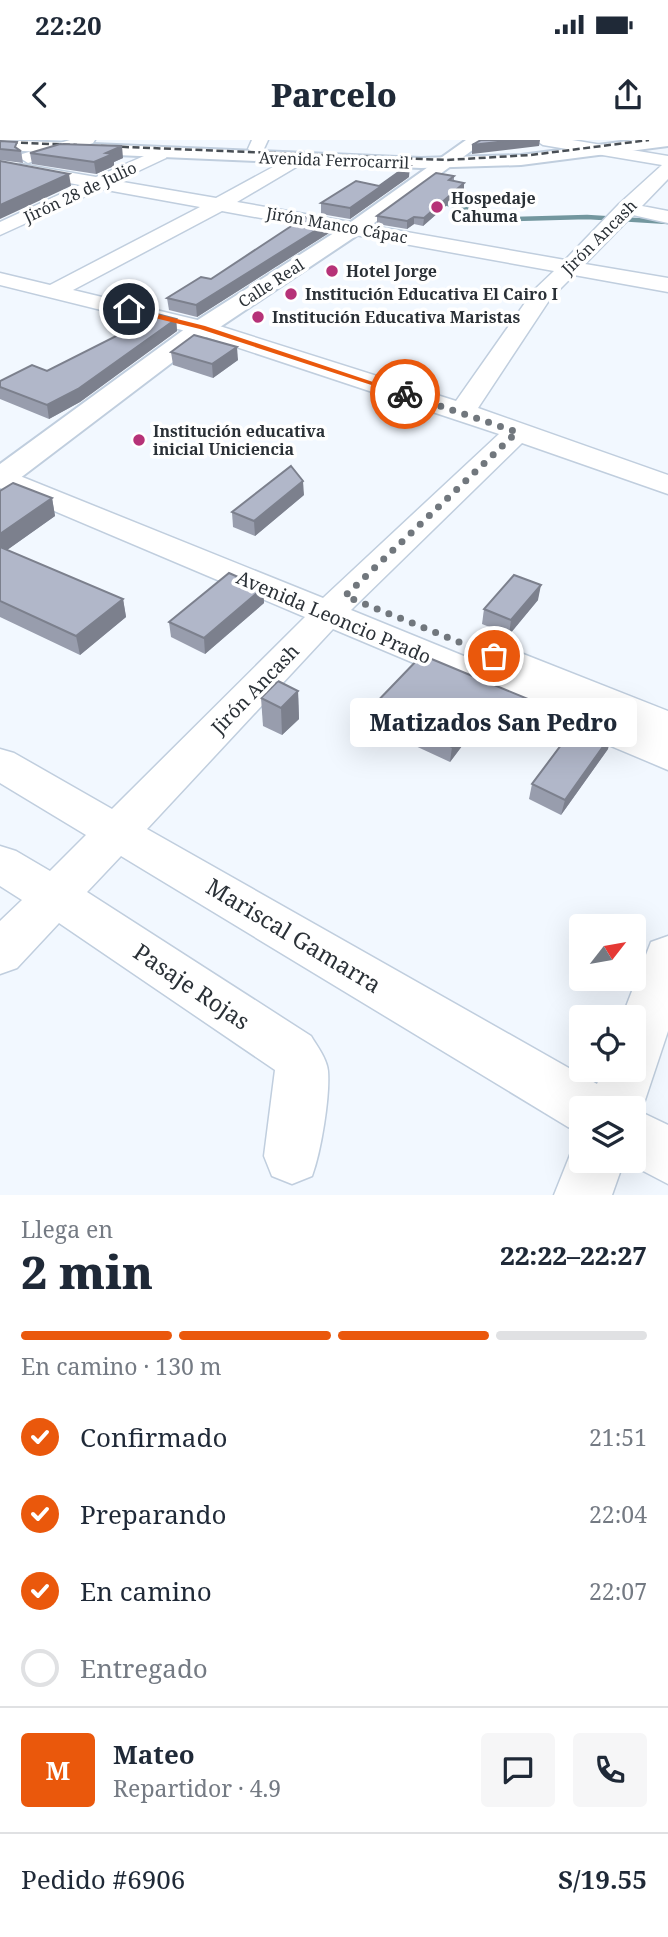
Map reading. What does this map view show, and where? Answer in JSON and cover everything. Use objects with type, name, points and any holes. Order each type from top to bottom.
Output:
[{"type":"main road","name":"Avenida Ferrocarril","points":[[17,140],[258,144],[449,159],[571,145],[668,141]]},
{"type":"main road","name":"Calle Real","points":[[5,470],[202,328],[355,228],[477,140]]},
{"type":"main road","name":"Avenida Ferrocarril","points":[[0,145],[297,159],[521,160],[604,145]]},
{"type":"street","points":[[543,140],[571,145]]},
{"type":"street","points":[[57,148],[83,141]]},
{"type":"street","points":[[604,145],[668,161]]},
{"type":"street","name":"Jirón Manco Cápac","points":[[57,148],[5,166],[668,285]]},
{"type":"street","name":"Jirón 28 de Julio","points":[[0,229],[160,154]]},
{"type":"street","points":[[55,291],[220,204],[297,159]]},
{"type":"street","name":"Jirón Ancash","points":[[462,412],[541,295],[668,169]]},
{"type":"street","points":[[617,218],[668,217]]},
{"type":"street","points":[[0,279],[202,328],[462,412],[668,485]]},
{"type":"street","name":"Jirón Ancash","points":[[0,953],[336,605],[517,432]]},
{"type":"street","name":"Avenida Leoncio Prado","points":[[5,470],[336,605],[668,755]]},
{"type":"street","name":"Avenida Leoncio Prado","points":[[336,605],[668,726]]},
{"type":"street","name":"Mariscal Gamarra","points":[[0,764],[569,1097]]},
{"type":"street","name":"Pasaje Rojas","points":[[0,864],[54,896],[292,1053],[302,1069],[292,1156]]},
{"type":"street","points":[[646,1021],[668,957]]},
{"type":"street","points":[[646,1143],[668,1156]]},
{"type":"street","points":[[583,1195],[591,1173]]},
{"type":"building","points":[[481,140],[515,140],[472,145]]},
{"type":"building","points":[[0,141],[17,142],[15,147],[21,151],[0,149]]},
{"type":"building","points":[[60,144],[122,146],[106,153],[113,154],[94,162],[30,153]]},
{"type":"building","points":[[0,161],[69,174],[0,205]]},
{"type":"building","points":[[410,166],[350,208],[321,203],[356,181],[379,186]]},
{"type":"building","points":[[436,173],[454,176],[449,180],[464,183],[424,218],[414,217],[407,221],[377,216]]},
{"type":"building","points":[[305,217],[329,222],[196,305],[167,298],[201,277],[211,279]]},
{"type":"building","points":[[157,314],[176,319],[78,389],[47,405],[0,387],[0,381],[32,365],[47,371],[120,334],[124,335]]},
{"type":"building","points":[[194,335],[237,347],[212,364],[171,352]]},
{"type":"building","points":[[291,466],[303,481],[254,521],[232,512]]},
{"type":"building","points":[[13,483],[52,498],[0,534],[0,491]]},
{"type":"building","points":[[0,547],[123,599],[76,636],[0,601]]},
{"type":"building","points":[[229,573],[263,588],[204,638],[169,622]]},
{"type":"building","points":[[514,575],[541,585],[511,620],[484,609]]},
{"type":"building","points":[[422,655],[540,704],[520,729],[479,710],[452,747],[370,709]]},
{"type":"building","points":[[278,681],[298,691],[281,708],[261,698]]},
{"type":"building","points":[[579,721],[612,734],[565,800],[532,784]]},
{"type":"waterway","points":[[439,202],[515,219],[587,217],[668,222]]},
{"type":"railway","points":[[101,146],[447,160],[531,155],[649,140]]},
{"type":"railway","points":[[0,142],[77,145]]},
{"type":"way so far","points":[[405,394],[517,432],[345,596],[494,656]]},
{"type":"place","name":"Hospedaje Cahuma","points":[[437,207]]},
{"type":"place","name":"Hotel Jorge","points":[[332,271]]},
{"type":"place","name":"Institución Educativa El Cairo I","points":[[291,294]]},
{"type":"place","name":"Institución Educativa Maristas","points":[[258,317]]},
{"type":"place","name":"Institución educativa inicial Uniciencia","points":[[139,440]]},
{"type":"place","name":"Matizados San Pedro","points":[[494,656]]},
{"type":"route","points":[[129,309],[202,328],[405,394]]}]
